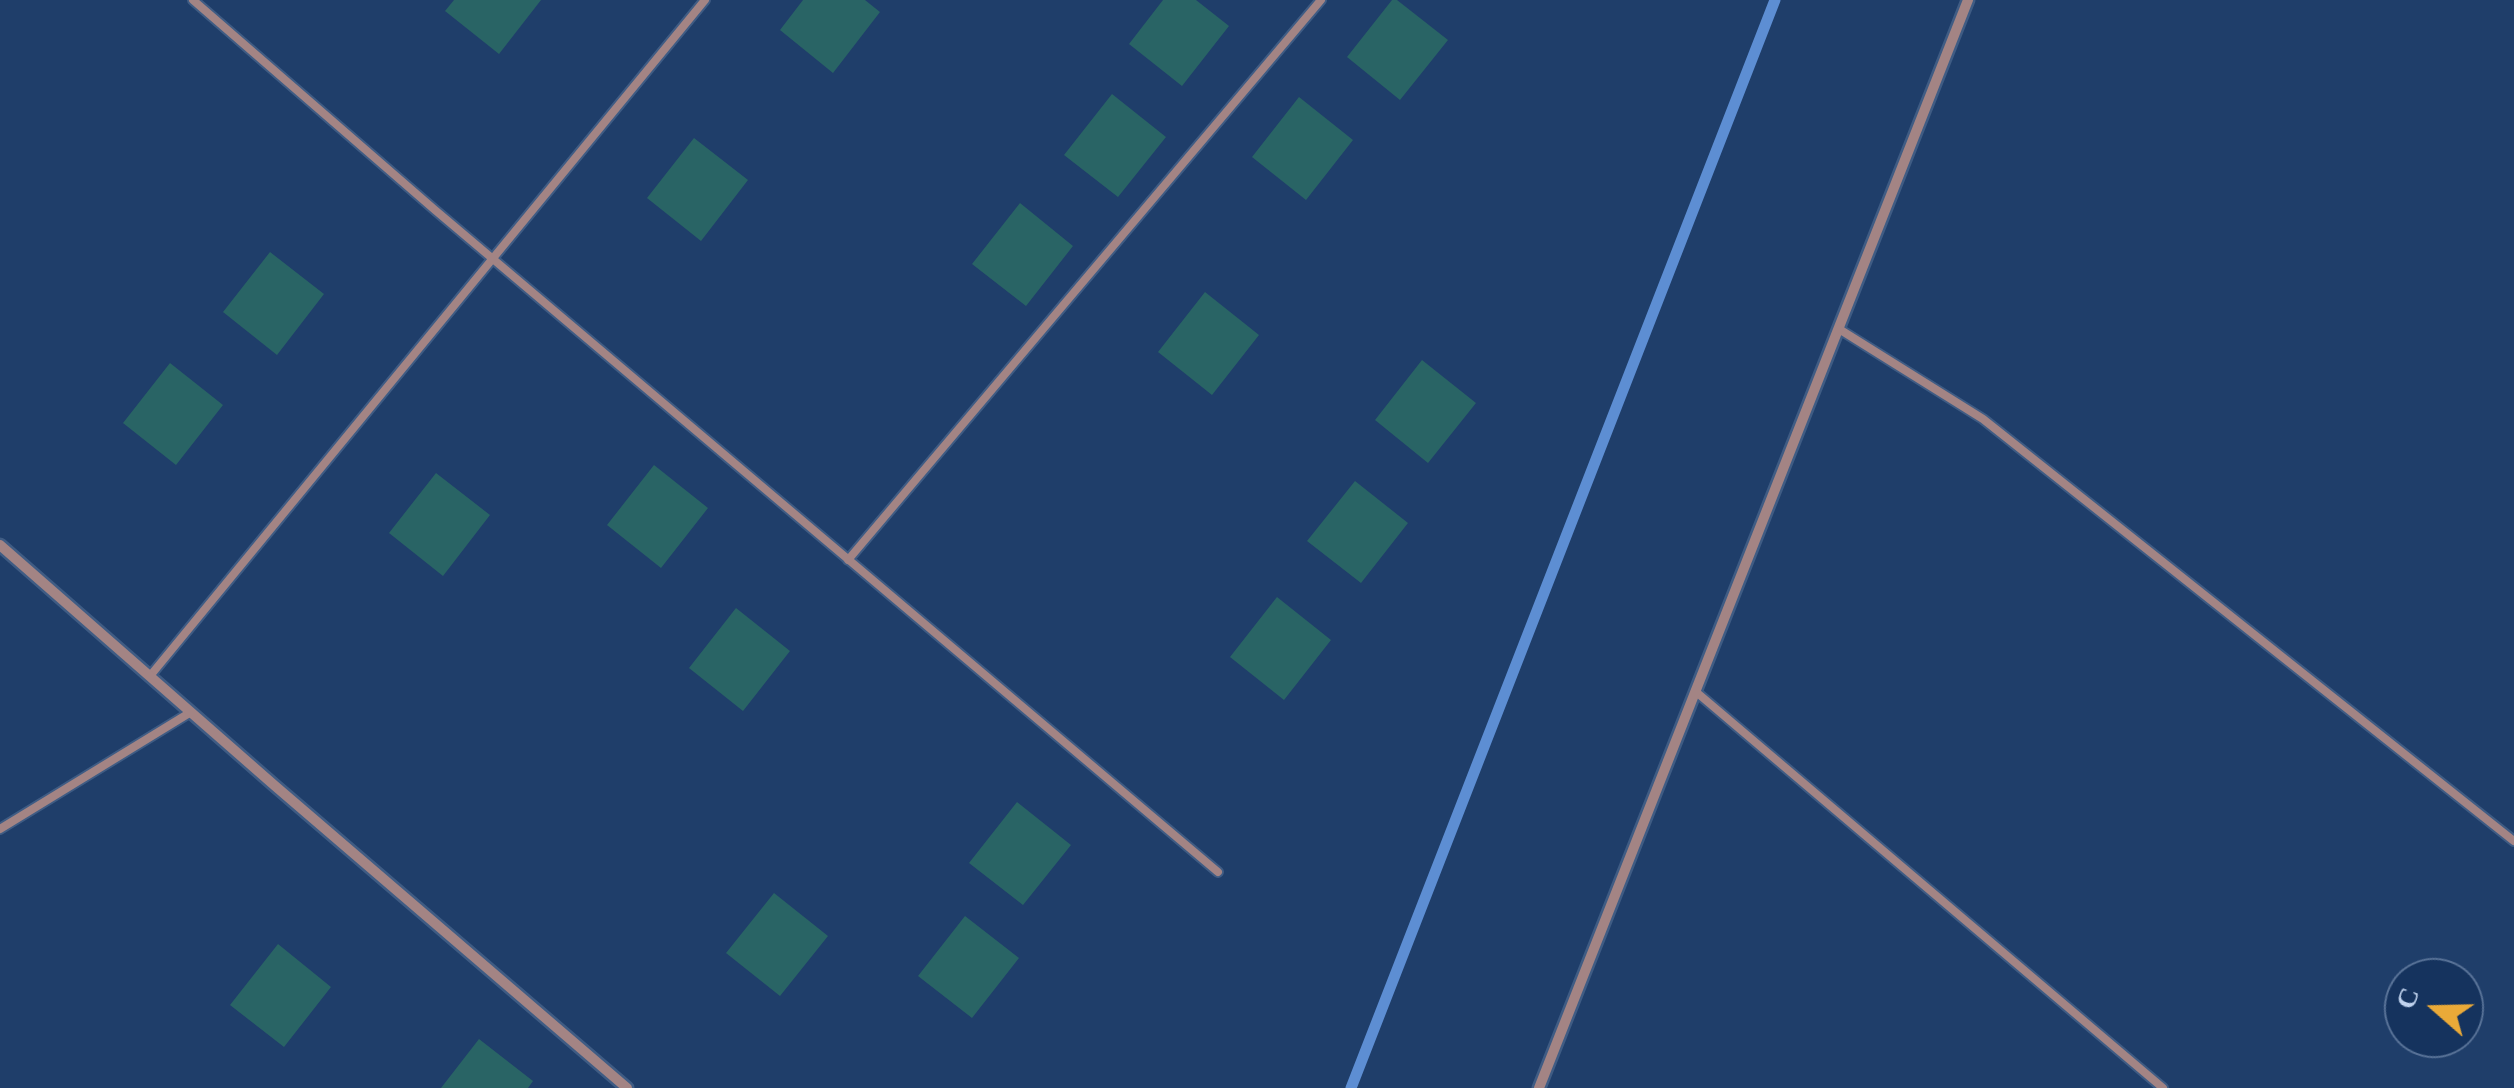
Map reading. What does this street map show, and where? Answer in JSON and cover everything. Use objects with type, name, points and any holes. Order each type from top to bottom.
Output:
[{"type":"street","points":[[1539,1088],[1968,0]]},
{"type":"street","points":[[0,545],[627,1088]]},
{"type":"lane","points":[[192,0],[1218,872]]},
{"type":"lane","points":[[150,676],[705,0]]},
{"type":"lane","points":[[848,560],[1321,0]]},
{"type":"lane","points":[[1838,329],[1983,419],[2514,841]]},
{"type":"lane","points":[[1696,691],[2163,1088]]},
{"type":"lane","points":[[0,829],[190,712]]},
{"type":"building","points":[[454,0],[541,0],[499,54],[445,11]]},
{"type":"building","points":[[803,0],[865,0],[880,12],[833,73],[780,30]]},
{"type":"building","points":[[1163,0],[1196,0],[1229,26],[1182,86],[1129,44]]},
{"type":"building","points":[[1392,0],[1448,40],[1400,100],[1347,57]]},
{"type":"building","points":[[1112,94],[1166,137],[1118,197],[1064,155]]},
{"type":"building","points":[[1299,97],[1353,140],[1306,200],[1252,157]]},
{"type":"building","points":[[694,138],[748,180],[701,241],[647,198]]},
{"type":"building","points":[[1020,203],[1073,246],[1026,306],[972,264]]},
{"type":"building","points":[[270,252],[324,294],[277,355],[223,312]]},
{"type":"building","points":[[1205,292],[1259,335],[1212,395],[1158,352]]},
{"type":"building","points":[[1422,360],[1476,403],[1428,463],[1375,420]]},
{"type":"building","points":[[170,363],[223,405],[176,465],[123,423]]},
{"type":"building","points":[[654,465],[708,508],[661,568],[607,525]]},
{"type":"building","points":[[436,473],[490,515],[443,576],[389,533]]},
{"type":"building","points":[[1355,481],[1408,523],[1361,583],[1307,541]]},
{"type":"building","points":[[1277,597],[1331,640],[1284,700],[1230,657]]},
{"type":"building","points":[[736,608],[790,651],[743,711],[689,668]]},
{"type":"building","points":[[1017,802],[1071,845],[1023,905],[969,863]]},
{"type":"building","points":[[774,893],[828,936],[780,996],[726,953]]},
{"type":"building","points":[[965,916],[1019,958],[972,1018],[918,976]]},
{"type":"building","points":[[278,944],[331,987],[284,1047],[230,1005]]},
{"type":"building","points":[[479,1039],[533,1081],[528,1088],[441,1088]]},
{"type":"waterway","points":[[1351,1088],[1775,0]]}]
